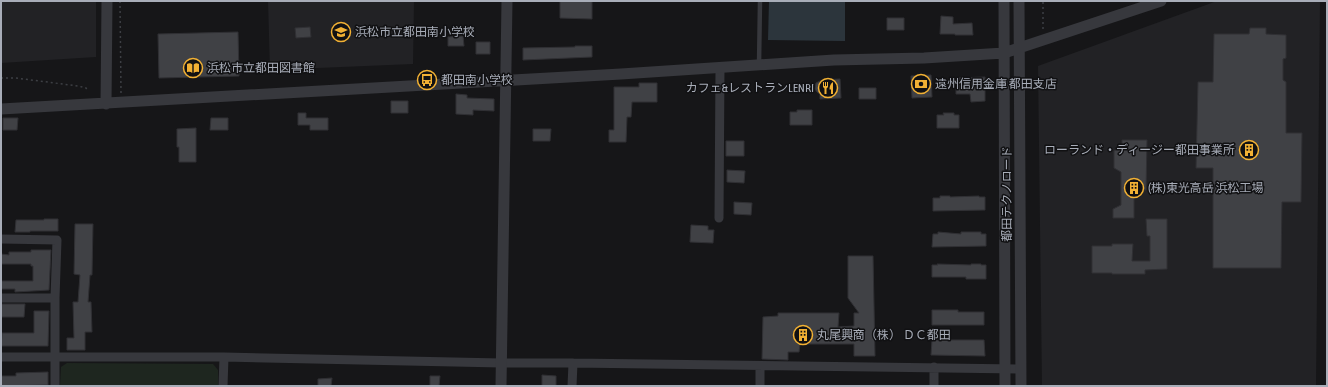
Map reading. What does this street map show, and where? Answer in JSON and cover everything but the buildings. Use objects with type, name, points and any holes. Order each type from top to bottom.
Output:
[{"type":"street","points":[[106,104],[107,1]]},
{"type":"street","points":[[501,386],[507,1]]},
{"type":"street","name":"都田テクノロード","points":[[1004,1],[1005,386]]},
{"type":"street","name":"都田テクノロード","points":[[1019,1],[1021,386]]},
{"type":"street","points":[[1,109],[621,74],[834,60],[924,58],[1004,53],[1161,1]]},
{"type":"street","points":[[719,218],[720,67]]},
{"type":"street","points":[[1,239],[57,240],[55,298],[55,386]]},
{"type":"street","points":[[1,298],[55,298]]},
{"type":"street","points":[[1,357],[224,357],[501,363],[1021,369]]},
{"type":"street","points":[[223,386],[224,357]]},
{"type":"street","points":[[572,363],[572,386]]},
{"type":"street","points":[[760,366],[760,386]]},
{"type":"street","points":[[934,367],[934,386]]},
{"type":"lane","points":[[759,65],[760,1]]},
{"type":"path","points":[[120,1],[121,98]]},
{"type":"path","points":[[1043,1],[1043,40]]},
{"type":"path","points":[[1,78],[16,78],[78,86],[86,88],[88,91]]},
{"type":"shaded area","points":[[1,1],[96,1],[96,57],[1,63]]},
{"type":"shaded area","name":"浜松市立都田南小学校","points":[[268,1],[414,1],[413,64],[270,70]]},
{"type":"shaded area","points":[[769,1],[845,1],[845,41],[768,40]]},
{"type":"shaded area","points":[[1217,1],[1320,1],[1316,386],[1042,386],[1038,66]]},
{"type":"shaded area","points":[[67,363],[213,364],[218,370],[218,386],[60,386],[61,367]]},
{"type":"place","name":"浜松市立都田南小学校","points":[[341,32]]},
{"type":"place","name":"浜松市立都田図書館","points":[[193,68]]},
{"type":"place","name":"都田南小学校","points":[[427,80]]},
{"type":"place","name":"遠州信用金庫 都田支店","points":[[921,84]]},
{"type":"place","name":"カフェ&レストランLENRI","points":[[828,88]]},
{"type":"place","name":"ローランド・ディージー都田事業所","points":[[1249,150]]},
{"type":"place","name":"(株)東光高岳 浜松工場","points":[[1134,188]]},
{"type":"place","name":"丸尾興商（株） ＤＣ都田","points":[[803,335]]}]
